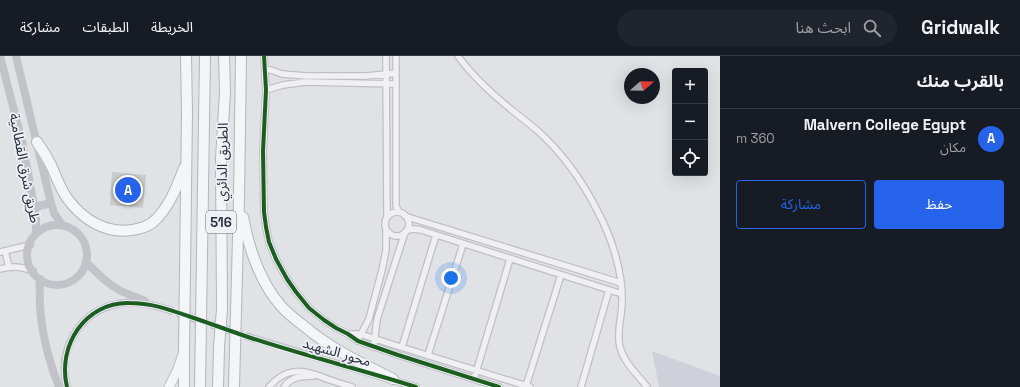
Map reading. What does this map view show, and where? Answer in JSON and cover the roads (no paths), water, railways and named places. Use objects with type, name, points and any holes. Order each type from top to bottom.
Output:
[{"type":"highway","name":"516","points":[[184,387],[187,112],[186,56]]},
{"type":"highway","name":"الطريق الدائري","points":[[200,387],[205,56]]},
{"type":"highway","name":"الطريق الدائري","points":[[218,387],[222,309],[221,159],[224,56]]},
{"type":"highway","name":"الطريق الدائري","points":[[234,387],[241,56]]},
{"type":"highway","points":[[37,142],[51,165],[63,191],[73,206],[82,215],[94,223],[104,228],[114,230],[126,231],[138,229],[151,223],[160,215],[177,186],[186,162]]},
{"type":"highway","points":[[239,199],[245,231],[253,257],[261,276],[281,306],[318,338],[344,354],[393,380]]},
{"type":"main road","points":[[169,387],[184,351]]},
{"type":"street","name":"طريق شرق القطامية","points":[[0,56],[22,141],[35,207],[36,234]]},
{"type":"street","name":"طريق شرق القطامية","points":[[16,56],[51,203],[54,213],[62,225]]},
{"type":"street","points":[[264,56],[266,90],[263,151],[264,212],[269,242],[287,279],[309,308],[324,320],[358,341],[499,387]]},
{"type":"street","points":[[358,341],[360,334],[369,319],[386,250],[386,56]]},
{"type":"street","points":[[396,56],[396,206],[399,212],[406,216],[621,283]]},
{"type":"street","points":[[458,56],[491,93],[553,145],[579,178],[590,196],[600,214],[608,234],[621,283],[622,304],[619,337],[620,347],[627,362],[647,387]]},
{"type":"street","points":[[265,68],[282,74],[307,76],[366,76],[396,73]]},
{"type":"street","points":[[266,90],[282,85],[305,82],[396,84]]},
{"type":"street","points":[[35,207],[51,203]]},
{"type":"street","points":[[386,218],[392,213],[399,212]]},
{"type":"street","points":[[373,347],[376,339],[375,328],[378,316],[406,231],[408,223],[406,216]]},
{"type":"street","points":[[0,269],[9,267],[23,267],[32,271],[40,279],[48,283],[64,284],[72,281],[83,270],[86,262],[86,246],[82,238],[77,232],[62,225],[55,225],[42,230],[36,234],[31,241],[28,250],[28,261],[32,271]]},
{"type":"street","points":[[386,229],[391,234],[395,235],[406,231],[418,230],[622,294]]},
{"type":"street","points":[[402,347],[436,235]]},
{"type":"street","points":[[428,355],[463,244]]},
{"type":"street","points":[[9,267],[3,252],[30,245]]},
{"type":"street","points":[[474,379],[510,259]]},
{"type":"street","points":[[86,262],[104,280],[116,288],[153,305],[166,309]]},
{"type":"street","points":[[348,334],[360,334],[528,386],[561,275]]},
{"type":"street","points":[[40,279],[42,328],[59,387]]},
{"type":"street","points":[[581,387],[609,290]]},
{"type":"street","points":[[67,387],[64,368],[66,355],[69,344],[75,332],[82,323],[100,310],[118,303],[128,302],[153,305]]},
{"type":"street","name":"محور الشهيد","points":[[252,338],[416,387]]},
{"type":"street","points":[[269,387],[277,378],[292,372],[305,372],[352,387]]},
{"type":"street","points":[[284,387],[287,382],[295,378],[304,376],[321,377]]},
{"type":"tunnel","points":[[166,309],[252,338]]},
{"type":"place","name":"Malvern College Egypt","points":[[128,190]]}]
